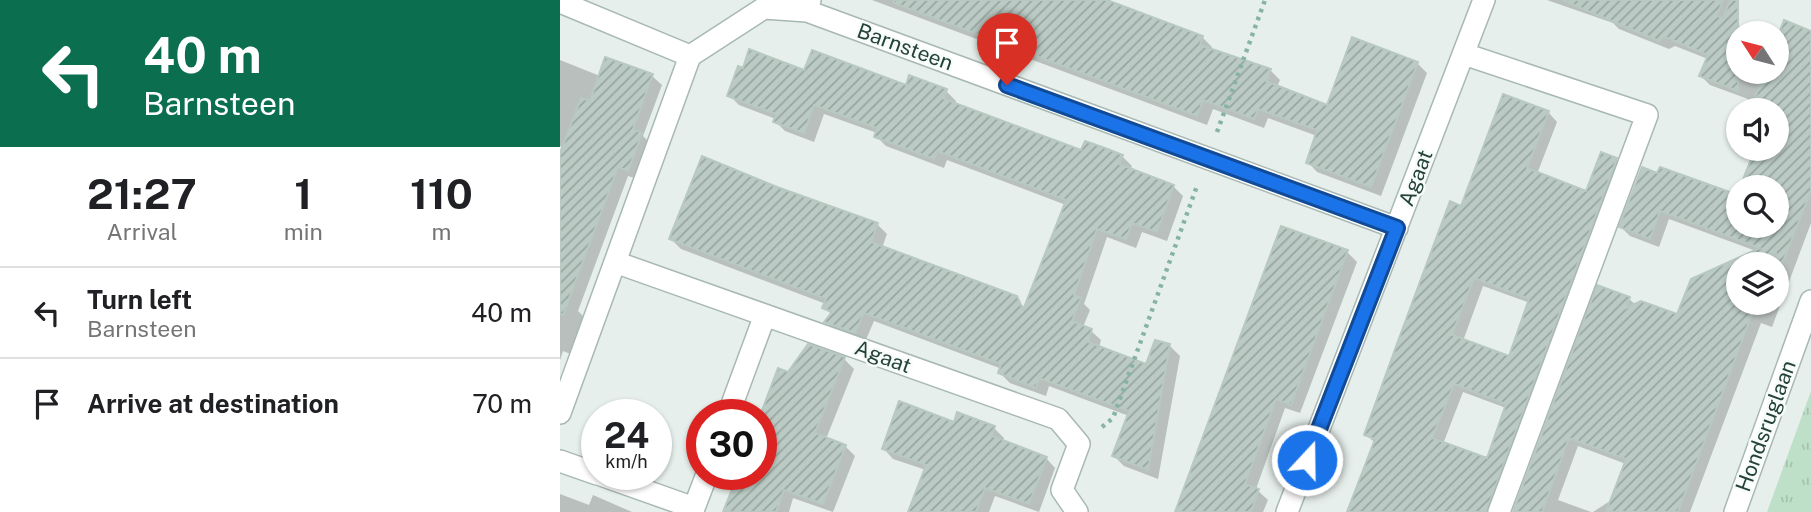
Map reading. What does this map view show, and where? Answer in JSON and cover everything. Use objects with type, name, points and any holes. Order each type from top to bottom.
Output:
[{"type":"street","name":"Agaat","points":[[1287,512],[1484,0]]},
{"type":"street","points":[[560,2],[690,56],[560,413]]},
{"type":"street","name":"Barnsteen","points":[[690,56],[764,8],[808,6],[1397,228]]},
{"type":"street","points":[[1464,54],[1647,115],[1499,512]]},
{"type":"street","name":"Agaat","points":[[615,262],[1058,419],[1079,444]]},
{"type":"street","name":"Hondsruglaan","points":[[1735,512],[1811,301]]},
{"type":"street","points":[[734,399],[765,315]]},
{"type":"street","points":[[1077,512],[1062,490],[1079,444]]},
{"type":"street","points":[[560,461],[581,468]]},
{"type":"street","points":[[643,490],[694,508],[700,490]]},
{"type":"path","points":[[1079,444],[1113,418],[1265,0]]},
{"type":"green space","points":[[1811,391],[1811,512],[1767,512]]},
{"type":"building","points":[[894,0],[1107,0],[1203,36],[1200,45],[1271,69],[1266,81],[1327,105],[1352,37],[1418,62],[1371,187],[1306,163],[1317,130],[1258,109],[1254,119],[1203,100],[1197,116],[894,3]]},
{"type":"building","points":[[1562,0],[1723,0],[1717,16],[1723,18],[1730,0],[1738,0],[1738,21],[1726,21],[1726,84],[1738,84],[1738,91],[1699,76],[1708,55],[1665,37],[1659,41]]},
{"type":"building","points":[[1789,22],[1811,31],[1811,191],[1787,252],[1776,252],[1776,248],[1774,252],[1751,252],[1760,248],[1733,238],[1789,238],[1789,175],[1745,175],[1750,161],[1789,161],[1789,98],[1755,98],[1760,84],[1789,84]]},
{"type":"building","points":[[749,49],[804,70],[812,50],[906,85],[909,75],[947,89],[944,99],[1081,150],[1085,141],[1105,148],[1123,155],[1119,164],[1174,185],[1157,232],[1132,223],[1126,239],[1097,229],[1074,295],[1081,298],[1072,321],[1092,329],[1088,342],[1146,364],[1155,340],[1170,344],[1148,470],[1112,456],[1129,411],[1039,378],[1036,388],[998,373],[1001,364],[864,313],[855,333],[824,322],[832,312],[822,308],[826,299],[669,239],[702,156],[777,187],[878,223],[871,242],[1017,296],[1023,310],[1066,200],[937,151],[934,159],[874,137],[877,128],[814,105],[804,133],[773,122],[776,114],[727,96],[738,66],[743,68]]},
{"type":"building","points":[[605,57],[653,74],[633,129],[642,133],[628,171],[618,167],[563,315],[560,314],[560,153],[581,98],[590,101]]},
{"type":"building","points":[[1503,94],[1549,111],[1527,168],[1586,191],[1601,152],[1617,158],[1486,512],[1347,512],[1375,439],[1364,435],[1450,201],[1461,206]],"holes":[[[1474,278],[1529,299],[1509,356],[1452,335]],[[1454,384],[1506,404],[1487,458],[1432,438]]]},
{"type":"building","points":[[1642,167],[1657,173],[1660,167],[1726,191],[1726,235],[1660,211],[1650,239],[1619,227]]},
{"type":"building","points":[[1281,226],[1348,250],[1291,405],[1276,399],[1245,484],[1259,489],[1251,512],[1175,512]]},
{"type":"building","points":[[1726,263],[1726,315],[1752,315],[1678,512],[1606,512],[1626,459],[1569,438],[1542,512],[1513,512],[1597,285],[1630,297],[1626,308],[1641,301],[1677,314],[1691,279]]},
{"type":"building","points":[[808,344],[845,357],[815,433],[846,445],[823,504],[784,490],[776,512],[723,512],[732,490],[777,490],[777,399],[766,399],[778,368],[788,372]]},
{"type":"building","points":[[899,401],[954,422],[957,412],[995,426],[992,436],[1047,457],[1029,504],[985,488],[976,512],[908,512],[926,465],[882,449]]},
{"type":"route","points":[[1007,85],[1397,228],[1307,460]]}]
